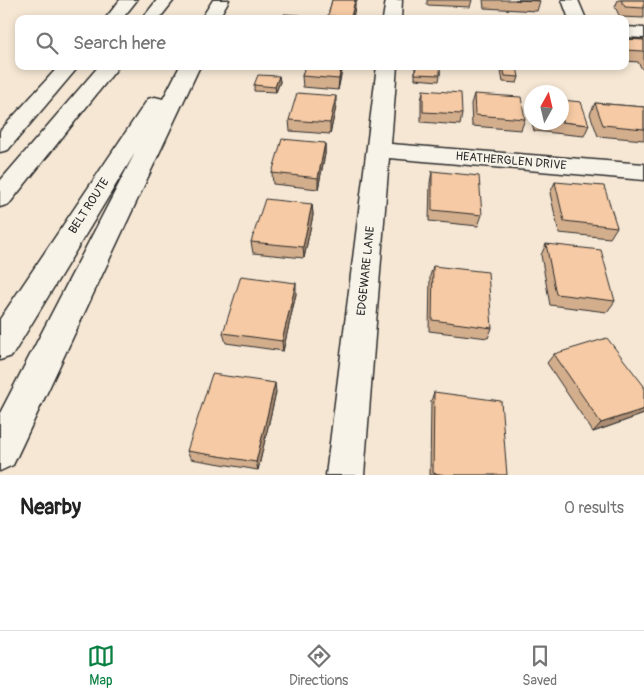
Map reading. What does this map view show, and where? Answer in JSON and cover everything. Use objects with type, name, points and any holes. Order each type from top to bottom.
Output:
[{"type":"main road","points":[[116,15],[129,0]]},
{"type":"main road","points":[[153,15],[166,0]]},
{"type":"main road","points":[[212,15],[222,0]]},
{"type":"main road","points":[[216,15],[222,0]]},
{"type":"main road","points":[[394,0],[397,15]]},
{"type":"main road","points":[[570,0],[576,15]]},
{"type":"main road","points":[[629,32],[644,33]]},
{"type":"main road","points":[[0,146],[66,70]]},
{"type":"main road","points":[[0,198],[107,70]]},
{"type":"main road","name":"BELT ROUTE","points":[[0,346],[176,70]]},
{"type":"main road","points":[[0,452],[188,70]]},
{"type":"main road","name":"EDGEWARE LANE","points":[[346,475],[387,70]]},
{"type":"main road","name":"HEATHERGLEN DRIVE","points":[[378,150],[644,172]]},
{"type":"building","points":[[332,0],[355,0],[351,15],[328,15]]},
{"type":"building","points":[[621,0],[644,0],[644,8],[625,7]]},
{"type":"building","points":[[629,39],[644,40],[643,51],[629,50]]},
{"type":"building","points":[[304,70],[340,70],[339,79],[302,76]]},
{"type":"building","points":[[416,70],[440,70],[440,75],[415,74]]},
{"type":"building","points":[[504,70],[518,70],[519,77],[505,76]]},
{"type":"building","points":[[258,75],[279,76],[275,87],[254,85]]},
{"type":"building","points":[[423,90],[461,93],[462,114],[423,112]]},
{"type":"building","points":[[297,93],[336,96],[330,123],[289,120]]},
{"type":"building","points":[[474,94],[521,97],[524,119],[475,115]]},
{"type":"building","points":[[569,101],[581,102],[589,125],[569,123]]},
{"type":"building","points":[[595,103],[644,107],[644,129],[603,125]]},
{"type":"building","points":[[282,139],[325,143],[318,178],[272,173]]},
{"type":"building","points":[[432,171],[479,176],[482,215],[432,210]]},
{"type":"building","points":[[555,182],[604,186],[617,227],[564,221]]},
{"type":"building","points":[[265,199],[312,204],[303,247],[251,242]]},
{"type":"building","points":[[546,244],[601,250],[615,301],[556,294]]},
{"type":"building","points":[[433,266],[488,272],[492,328],[432,320]]},
{"type":"building","points":[[241,276],[296,283],[282,341],[223,333]]},
{"type":"building","points":[[607,338],[644,386],[644,409],[601,423],[554,354]]},
{"type":"building","points":[[212,374],[275,383],[256,462],[187,451]]},
{"type":"building","points":[[434,392],[501,401],[507,475],[446,475],[433,473]]}]
